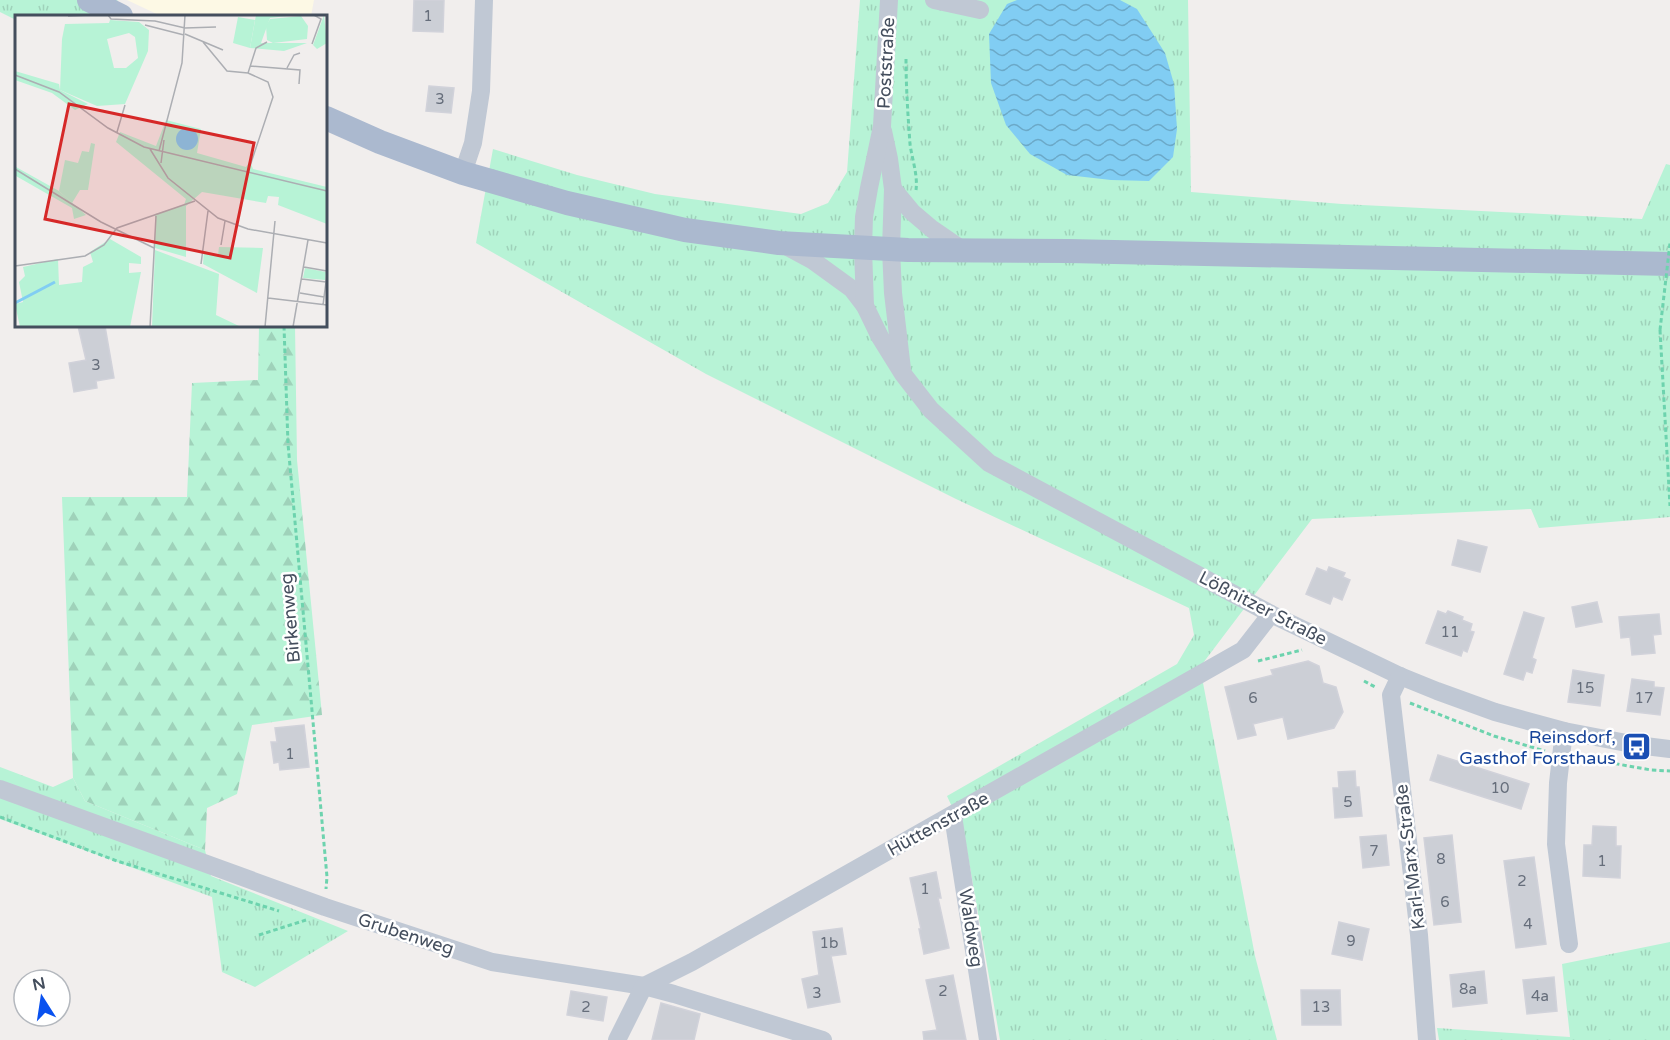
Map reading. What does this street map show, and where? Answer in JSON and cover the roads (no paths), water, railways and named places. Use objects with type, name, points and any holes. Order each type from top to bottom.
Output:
[{"type":"main road","points":[[89,0],[119,15]]},
{"type":"main road","points":[[327,118],[463,173],[567,203],[685,230],[779,243],[964,251],[1069,251],[1670,264]]},
{"type":"street","points":[[463,173],[473,143],[481,90],[484,0]]},
{"type":"street","name":"Poststraße","points":[[862,248],[864,217],[882,126],[890,0]]},
{"type":"street","points":[[934,0],[980,10]]},
{"type":"street","name":"Poststraße","points":[[882,126],[893,189],[891,249]]},
{"type":"street","points":[[893,189],[912,212],[964,251]]},
{"type":"street","name":"Lößnitzer Straße","points":[[779,243],[812,261],[852,289],[865,306],[880,337],[903,374],[931,410],[989,463],[1271,614],[1400,676],[1495,712],[1564,731],[1670,749]]},
{"type":"street","name":"Lößnitzer Straße","points":[[862,248],[865,306]]},
{"type":"street","points":[[891,249],[893,293],[903,374]]},
{"type":"street","name":"Hüttenstraße","points":[[644,986],[692,962],[953,816],[1243,650],[1271,614]]},
{"type":"street","name":"Karl-Marx-Straße","points":[[1400,676],[1391,695],[1419,934],[1427,1040]]},
{"type":"street","points":[[1564,731],[1558,783],[1556,844],[1569,944]]},
{"type":"street","name":"Grubenweg","points":[[0,789],[325,907],[492,962],[644,986],[822,1040]]},
{"type":"street","name":"Waldweg","points":[[953,816],[988,1040]]},
{"type":"street","points":[[617,1040],[644,986]]},
{"type":"water","points":[[1017,0],[1120,0],[1137,9],[1165,53],[1174,84],[1177,129],[1173,157],[1149,181],[1067,175],[1030,154],[1006,125],[991,83],[989,34],[1007,4]]},
{"type":"place","name":"Reinsdorf, Gasthof Forsthaus","points":[[1637,747]]}]
